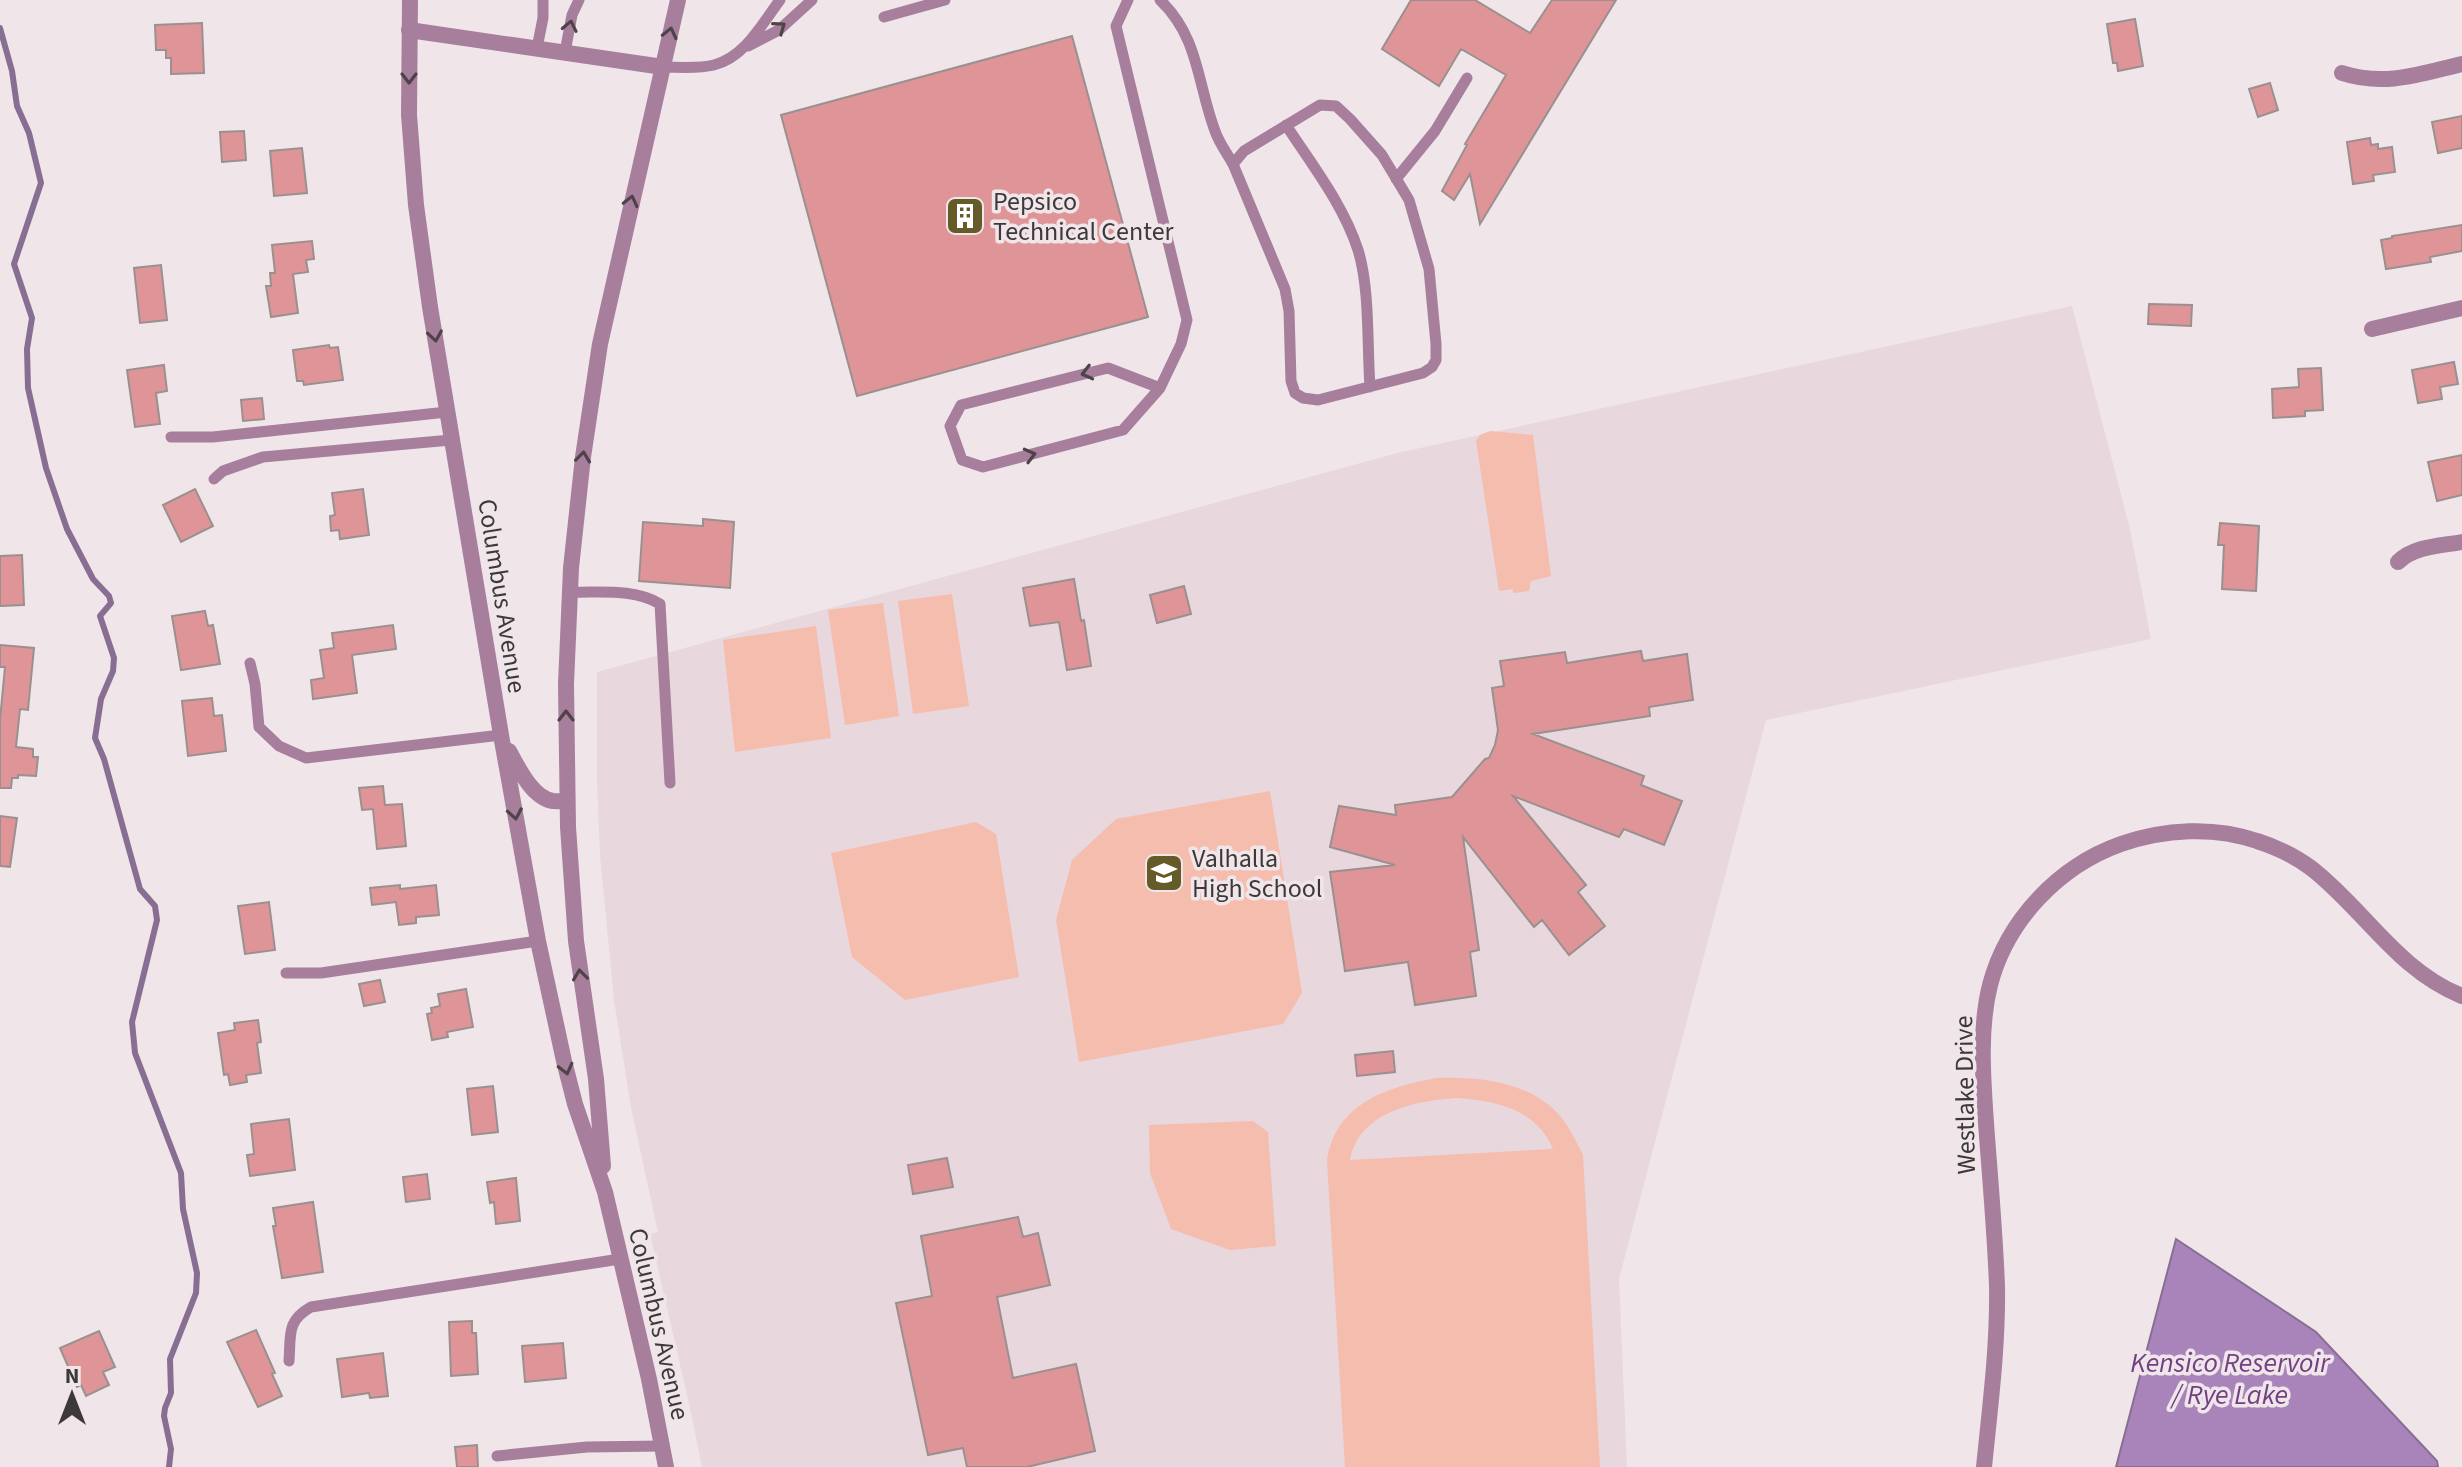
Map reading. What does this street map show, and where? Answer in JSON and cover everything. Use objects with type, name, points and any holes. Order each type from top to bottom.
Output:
[{"type":"street","name":"Columbus Avenue","points":[[410,0],[409,115],[414,189],[451,440],[501,735],[538,941],[564,1061],[605,1192],[666,1467]]},
{"type":"street","name":"Columbus Avenue","points":[[605,1192],[596,1079],[576,941],[567,800],[566,684],[570,592],[581,469],[600,344],[678,0]]},
{"type":"street","points":[[409,30],[663,67]]},
{"type":"street","points":[[2342,73],[2358,79],[2391,80],[2462,64]]},
{"type":"street","points":[[2372,329],[2462,308]]},
{"type":"street","points":[[2398,562],[2417,550],[2462,542]]},
{"type":"street","points":[[501,735],[518,768],[542,796],[552,801],[567,800]]},
{"type":"street","name":"Westlake Drive","points":[[1984,1467],[1995,1366],[1997,1314],[1984,1086],[1985,1014],[1990,985],[2000,959],[2028,912],[2047,889],[2071,868],[2131,841],[2196,831],[2227,833],[2255,840],[2285,852],[2310,867],[2420,974],[2462,996]]},
{"type":"lane","points":[[537,48],[543,0]]},
{"type":"lane","points":[[565,52],[572,15],[579,0]]},
{"type":"lane","points":[[744,49],[780,0]]},
{"type":"lane","points":[[663,67],[713,65],[779,30],[812,0]]},
{"type":"lane","points":[[884,17],[945,0]]},
{"type":"lane","points":[[1128,0],[1116,26],[1187,320],[1181,344],[1160,388],[1123,430],[983,467],[962,460],[950,426],[961,405],[1108,368],[1160,388]]},
{"type":"lane","points":[[1160,0],[1173,12],[1191,42],[1216,135],[1233,164],[1285,289],[1289,311],[1291,381],[1295,393],[1303,398],[1318,400],[1423,373],[1432,367],[1436,360],[1429,269],[1409,200],[1382,155],[1336,106],[1320,105],[1244,151],[1233,164]]},
{"type":"lane","points":[[1396,179],[1435,131],[1467,78]]},
{"type":"lane","points":[[1286,125],[1338,204],[1358,251],[1364,288],[1370,387]]},
{"type":"lane","points":[[171,437],[213,437],[447,412]]},
{"type":"lane","points":[[214,479],[223,471],[263,457],[451,440]]},
{"type":"lane","points":[[570,592],[630,593],[649,597],[660,604],[670,783]]},
{"type":"lane","points":[[250,663],[259,727],[279,746],[306,758],[501,735]]},
{"type":"lane","points":[[286,973],[321,973],[538,941]]},
{"type":"lane","points":[[289,1361],[291,1329],[297,1315],[311,1307],[620,1259]]},
{"type":"lane","points":[[497,1456],[587,1447],[662,1446]]},
{"type":"shaded area","name":"Valhalla High School","points":[[2072,306],[2130,529],[2151,639],[1766,720],[1619,1279],[1627,1467],[702,1467],[650,1234],[658,1232],[631,1108],[614,1000],[600,855],[597,672],[1397,453]]},
{"type":"shaded area","points":[[1490,431],[1533,435],[1551,576],[1531,581],[1529,591],[1499,591],[1476,441],[1480,435]]},
{"type":"shaded area","points":[[952,594],[969,706],[913,714],[898,601]]},
{"type":"shaded area","points":[[883,603],[899,716],[845,725],[828,610]]},
{"type":"shaded area","points":[[816,626],[831,738],[735,752],[723,640]]},
{"type":"shaded area","points":[[1270,791],[1302,993],[1283,1024],[1079,1062],[1056,920],[1072,860],[1116,819]]},
{"type":"shaded area","points":[[976,822],[996,834],[1019,977],[905,1000],[852,957],[831,853]]},
{"type":"shaded area","points":[[1437,1078],[1470,1078],[1503,1084],[1534,1095],[1560,1116],[1583,1155],[1600,1467],[1345,1467],[1327,1161],[1340,1125],[1352,1112],[1382,1093]],"holes":[[[1472,1099],[1500,1105],[1526,1116],[1546,1135],[1553,1149],[1350,1160],[1364,1130],[1391,1112],[1423,1102]]]},
{"type":"shaded area","points":[[1253,1121],[1268,1132],[1276,1246],[1230,1250],[1171,1229],[1150,1173],[1149,1125]]},
{"type":"water","name":"Kensico Reservoir / Rye Lake","points":[[2176,1239],[2316,1332],[2437,1461],[2438,1467],[2116,1467]]},
{"type":"building","points":[[1411,0],[1475,0],[1530,33],[1552,0],[1616,0],[1480,224],[1470,174],[1454,200],[1442,191],[1465,144],[1506,75],[1461,49],[1439,86],[1382,49]]},
{"type":"building","points":[[2135,19],[2143,66],[2118,71],[2117,63],[2113,63],[2107,24]]},
{"type":"building","points":[[202,23],[204,73],[171,74],[171,58],[166,58],[166,50],[156,50],[155,25]]},
{"type":"building","name":"Pepsico Technical Center","points":[[1072,36],[1148,317],[857,396],[781,115]]},
{"type":"building","points":[[2270,83],[2278,110],[2258,117],[2249,89]]},
{"type":"building","points":[[2462,116],[2462,148],[2438,153],[2432,122]]},
{"type":"building","points":[[244,131],[246,160],[222,162],[220,132]]},
{"type":"building","points":[[2370,138],[2371,145],[2378,144],[2378,149],[2392,147],[2395,172],[2373,175],[2374,181],[2353,184],[2347,142]]},
{"type":"building","points":[[302,148],[307,193],[274,196],[270,151]]},
{"type":"building","points":[[2462,225],[2462,251],[2430,257],[2431,262],[2386,269],[2381,240]]},
{"type":"building","points":[[312,241],[314,259],[306,260],[308,272],[293,274],[298,313],[271,317],[266,286],[271,286],[270,273],[275,273],[272,245]]},
{"type":"building","points":[[161,265],[167,320],[140,323],[134,268]]},
{"type":"building","points":[[2149,304],[2192,305],[2191,326],[2148,324]]},
{"type":"building","points":[[329,345],[330,348],[338,347],[343,380],[304,385],[303,381],[297,381],[293,350]]},
{"type":"building","points":[[2454,362],[2458,384],[2440,387],[2442,399],[2418,403],[2412,370]]},
{"type":"building","points":[[164,365],[167,391],[156,393],[160,424],[135,427],[127,370]]},
{"type":"building","points":[[2321,368],[2323,410],[2305,411],[2305,416],[2273,418],[2272,389],[2299,387],[2298,369]]},
{"type":"building","points":[[262,398],[264,419],[243,421],[241,400]]},
{"type":"building","points":[[2462,455],[2462,495],[2437,501],[2428,462]]},
{"type":"building","points":[[195,489],[213,526],[181,542],[163,505]]},
{"type":"building","points":[[363,489],[369,535],[340,539],[339,530],[331,531],[330,516],[335,515],[332,493]]},
{"type":"building","points":[[703,519],[734,522],[730,588],[639,581],[643,522],[703,526]]},
{"type":"building","points":[[2220,523],[2259,526],[2256,591],[2222,589],[2224,545],[2218,545]]},
{"type":"building","points":[[22,555],[24,605],[0,606],[0,556]]},
{"type":"building","points":[[1074,579],[1091,666],[1067,670],[1059,622],[1030,626],[1023,588]]},
{"type":"building","points":[[1184,586],[1191,614],[1157,623],[1150,595]]},
{"type":"building","points":[[205,611],[208,626],[213,625],[220,664],[181,670],[172,616]]},
{"type":"building","points":[[393,625],[396,649],[352,655],[357,693],[313,699],[311,680],[324,678],[320,650],[334,648],[332,633]]},
{"type":"building","points":[[0,645],[34,648],[28,710],[20,709],[16,747],[33,749],[33,757],[38,757],[36,776],[18,775],[18,778],[12,778],[11,788],[0,788],[0,720],[5,667],[0,667]]},
{"type":"building","points":[[1641,651],[1643,661],[1687,654],[1693,700],[1649,707],[1650,716],[1533,734],[1644,776],[1641,785],[1682,801],[1664,845],[1624,829],[1619,837],[1513,796],[1586,885],[1578,892],[1605,926],[1569,955],[1542,920],[1534,927],[1463,837],[1479,950],[1470,952],[1476,996],[1415,1005],[1408,962],[1345,971],[1330,872],[1395,865],[1330,847],[1339,806],[1396,815],[1395,805],[1452,797],[1489,758],[1495,745],[1498,730],[1492,688],[1504,686],[1500,661],[1565,652],[1567,663]]},
{"type":"building","points":[[212,698],[214,716],[222,715],[226,751],[188,756],[182,701]]},
{"type":"building","points":[[383,786],[385,805],[402,804],[406,846],[377,849],[373,809],[362,810],[359,788]]},
{"type":"building","points":[[0,816],[17,818],[10,867],[0,866]]},
{"type":"building","points":[[400,885],[400,889],[436,885],[439,915],[416,917],[416,923],[399,925],[396,902],[372,905],[370,888]]},
{"type":"building","points":[[269,902],[275,950],[245,954],[238,906]]},
{"type":"building","points":[[380,980],[385,1002],[364,1006],[359,984]]},
{"type":"building","points":[[466,989],[473,1027],[447,1032],[448,1037],[432,1040],[427,1014],[432,1013],[431,1008],[440,1006],[438,994]]},
{"type":"building","points":[[258,1020],[261,1073],[246,1075],[247,1082],[230,1085],[228,1074],[224,1075],[218,1033],[235,1030],[234,1023]]},
{"type":"building","points":[[1393,1051],[1395,1072],[1357,1076],[1355,1055]]},
{"type":"building","points":[[493,1086],[498,1132],[472,1135],[467,1089]]},
{"type":"building","points":[[289,1119],[295,1170],[250,1176],[247,1155],[254,1154],[251,1124]]},
{"type":"building","points":[[947,1158],[953,1187],[913,1194],[908,1165]]},
{"type":"building","points":[[427,1174],[430,1199],[406,1202],[403,1177]]},
{"type":"building","points":[[516,1178],[520,1221],[496,1224],[494,1202],[490,1203],[487,1182]]},
{"type":"building","points":[[313,1202],[323,1272],[282,1278],[273,1208]]},
{"type":"building","points":[[1018,1217],[1023,1237],[1038,1233],[1050,1285],[997,1297],[1013,1378],[1076,1364],[1095,1451],[1027,1467],[967,1467],[963,1448],[928,1455],[896,1303],[932,1296],[921,1236]]},
{"type":"building","points":[[472,1321],[472,1333],[476,1333],[478,1374],[451,1376],[449,1322]]},
{"type":"building","points":[[256,1330],[282,1396],[258,1407],[227,1342]]},
{"type":"building","points":[[99,1331],[115,1367],[103,1372],[109,1385],[86,1396],[81,1385],[77,1387],[60,1348]]},
{"type":"building","points":[[563,1343],[566,1378],[525,1382],[522,1346]]},
{"type":"building","points":[[383,1353],[388,1396],[370,1398],[369,1393],[342,1397],[337,1359]]},
{"type":"building","points":[[477,1445],[478,1467],[457,1467],[455,1447]]},
{"type":"waterway","points":[[0,28],[12,71],[17,106],[29,133],[41,183],[14,264],[32,318],[27,349],[28,388],[46,468],[67,529],[93,579],[109,596],[111,603],[100,616],[114,658],[113,671],[101,699],[95,738],[104,759],[140,889],[155,906],[157,920],[132,1022],[135,1053],[181,1173],[183,1209],[197,1273],[196,1293],[170,1359],[171,1393],[164,1416],[171,1449],[169,1467]]},
{"type":"place","name":"Pepsico Technical Center","points":[[965,216]]},
{"type":"place","name":"Valhalla High School","points":[[1164,873]]}]
